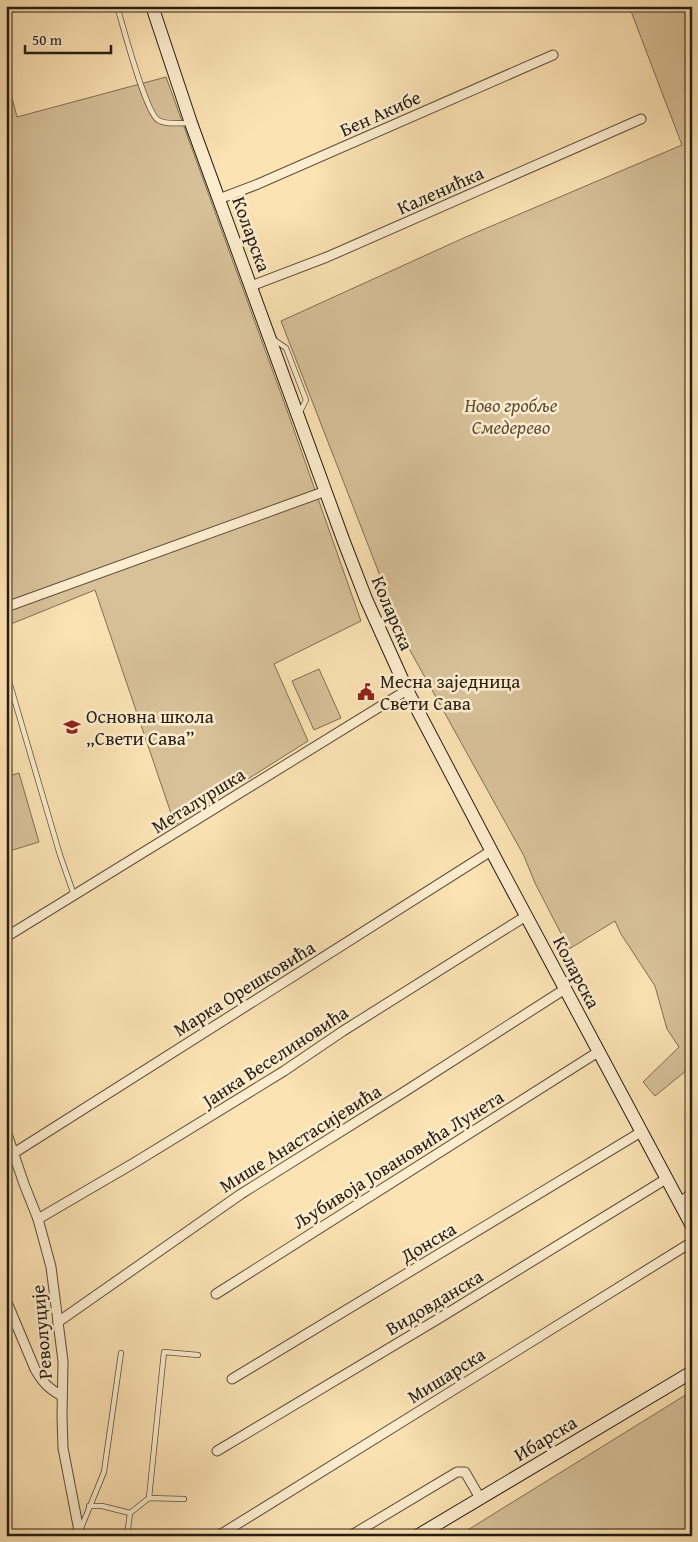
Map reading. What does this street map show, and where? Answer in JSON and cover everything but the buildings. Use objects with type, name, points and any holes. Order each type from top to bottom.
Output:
[{"type":"main road","name":"Коларска","points":[[152,6],[219,199],[366,599],[407,690],[692,1226]]},
{"type":"main road","name":"Ибарска","points":[[417,1536],[692,1372]]},
{"type":"street","name":"Бен Акибе","points":[[219,199],[267,180],[553,55]]},
{"type":"street","name":"Каленићка","points":[[251,286],[327,257],[641,119]]},
{"type":"street","points":[[6,608],[326,491]]},
{"type":"street","name":"Металуршка","points":[[6,937],[407,690]]},
{"type":"street","name":"Марка Орешковића","points":[[14,1153],[491,851]]},
{"type":"street","name":"Јанка Веселиновића","points":[[38,1219],[134,1163],[284,1071],[343,1031],[526,916]]},
{"type":"street","name":"Мише Анастасијевића","points":[[58,1322],[241,1194],[565,989]]},
{"type":"street","name":"Љубивоја Јовановића Лунета","points":[[216,1294],[598,1052]]},
{"type":"street","name":"Револуције","points":[[6,1131],[38,1219],[51,1267],[63,1361],[63,1448],[80,1533]]},
{"type":"street","name":"Донска","points":[[232,1379],[641,1132]]},
{"type":"street","name":"Видовданска","points":[[218,1451],[666,1179]]},
{"type":"street","points":[[679,1203],[692,1193]]},
{"type":"street","name":"Мишарска","points":[[218,1536],[692,1242]]},
{"type":"street","points":[[6,1300],[40,1378],[48,1389],[62,1396]]},
{"type":"street","points":[[350,1536],[457,1472],[465,1472],[480,1498]]},
{"type":"lane","points":[[117,6],[151,113],[157,120],[163,122],[192,123]]},
{"type":"lane","points":[[6,671],[60,855],[74,896]]},
{"type":"lane","points":[[149,1498],[164,1352],[198,1354]]},
{"type":"lane","points":[[80,1533],[104,1472],[121,1353]]},
{"type":"lane","points":[[127,1536],[130,1512],[149,1498],[184,1499]]},
{"type":"lane","points":[[90,1506],[102,1506],[130,1512]]},
{"type":"green space","name":"Ново гробље Смедерево","points":[[629,6],[692,6],[692,1066],[655,1096],[643,1082],[679,1047],[667,1029],[655,986],[621,934],[615,921],[569,949],[535,883],[524,856],[407,645],[281,321],[468,236],[682,145]]},
{"type":"green space","points":[[6,75],[17,117],[166,77],[361,621],[274,664],[308,741],[175,825],[95,590],[6,626]]},
{"type":"green space","points":[[319,669],[341,718],[314,730],[292,681]]},
{"type":"green space","points":[[19,773],[39,842],[6,852],[6,777]]},
{"type":"green space","points":[[692,1391],[692,1536],[458,1536]]},
{"type":"place","name":"Месна заједница Свети Сава","points":[[366,692]]},
{"type":"place","name":"Основна школа „Свети Сава”","points":[[72,727]]}]
